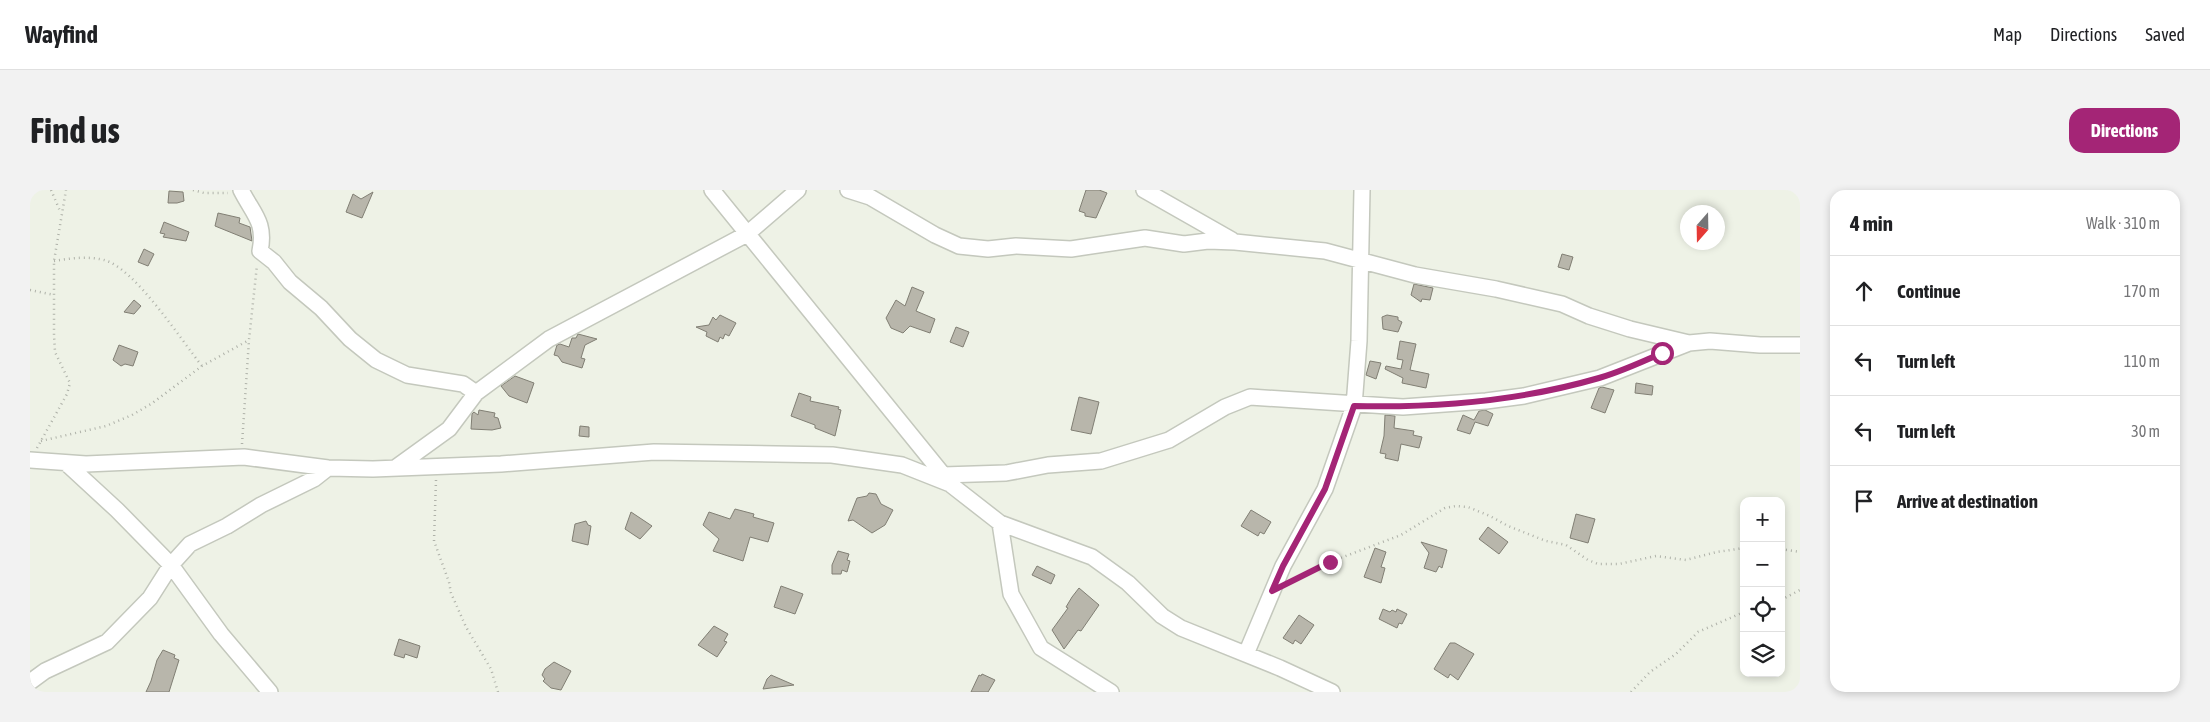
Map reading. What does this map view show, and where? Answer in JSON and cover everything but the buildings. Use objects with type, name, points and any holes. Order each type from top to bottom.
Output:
[{"type":"street","points":[[712,190],[946,479],[1000,523],[1092,557],[1128,583],[1162,616],[1181,628],[1332,692]]},
{"type":"street","points":[[395,468],[450,429],[476,393],[549,339],[747,234],[798,190]]},
{"type":"street","points":[[848,190],[870,197],[935,235],[959,246],[988,249],[1016,246],[1071,249],[1145,238],[1184,244],[1208,241],[1235,242],[1325,251],[1415,275],[1562,304],[1589,316],[1630,329],[1689,343]]},
{"type":"street","points":[[1144,190],[1235,242]]},
{"type":"street","points":[[1246,654],[1283,566],[1325,489],[1354,406],[1359,341],[1362,190]]},
{"type":"street","points":[[242,192],[256,214],[262,228],[260,251],[274,262],[290,282],[322,308],[350,339],[376,360],[407,375],[463,384],[476,393]]},
{"type":"street","points":[[35,452],[66,463],[86,464],[244,457],[328,468],[395,468],[501,464],[654,452],[832,454],[902,465],[946,479],[1006,473],[1048,465],[1101,461],[1169,440],[1225,407],[1250,397],[1354,406],[1403,407],[1524,396],[1600,378],[1689,343],[1710,341],[1760,345],[1800,345]]},
{"type":"street","points":[[66,463],[118,510],[171,565],[221,634],[270,692]]},
{"type":"street","points":[[30,682],[45,671],[107,642],[150,598],[171,565],[190,544],[227,526],[261,505],[314,479],[328,468]]},
{"type":"street","points":[[1000,523],[1011,594],[1042,648],[1111,692]]},
{"type":"path","points":[[51,190],[61,212]]},
{"type":"path","points":[[35,452],[68,394],[70,383],[55,352],[54,261],[66,190]]},
{"type":"path","points":[[193,190],[204,193],[242,192]]},
{"type":"path","points":[[244,457],[242,428],[248,340],[257,262],[260,251]]},
{"type":"path","points":[[54,261],[74,257],[105,260],[126,273],[146,293],[202,366]]},
{"type":"path","points":[[30,290],[54,295]]},
{"type":"path","points":[[35,452],[132,415],[151,404],[202,366],[248,340]]},
{"type":"path","points":[[436,466],[434,541],[449,582],[451,593],[466,627],[491,669],[498,692]]},
{"type":"path","points":[[1272,591],[1330,562],[1401,535],[1444,508],[1456,506],[1468,507],[1546,542],[1566,545],[1588,560],[1598,564],[1619,564],[1656,556],[1686,560],[1740,549]]},
{"type":"path","points":[[1785,550],[1800,552]]},
{"type":"path","points":[[1785,598],[1800,590]]},
{"type":"path","points":[[1630,692],[1650,672],[1676,654],[1698,632],[1740,614]]},
{"type":"route","points":[[1330,562],[1272,591],[1283,566],[1325,489],[1354,406],[1403,407],[1486,401],[1524,396],[1600,378],[1662,353]]}]
